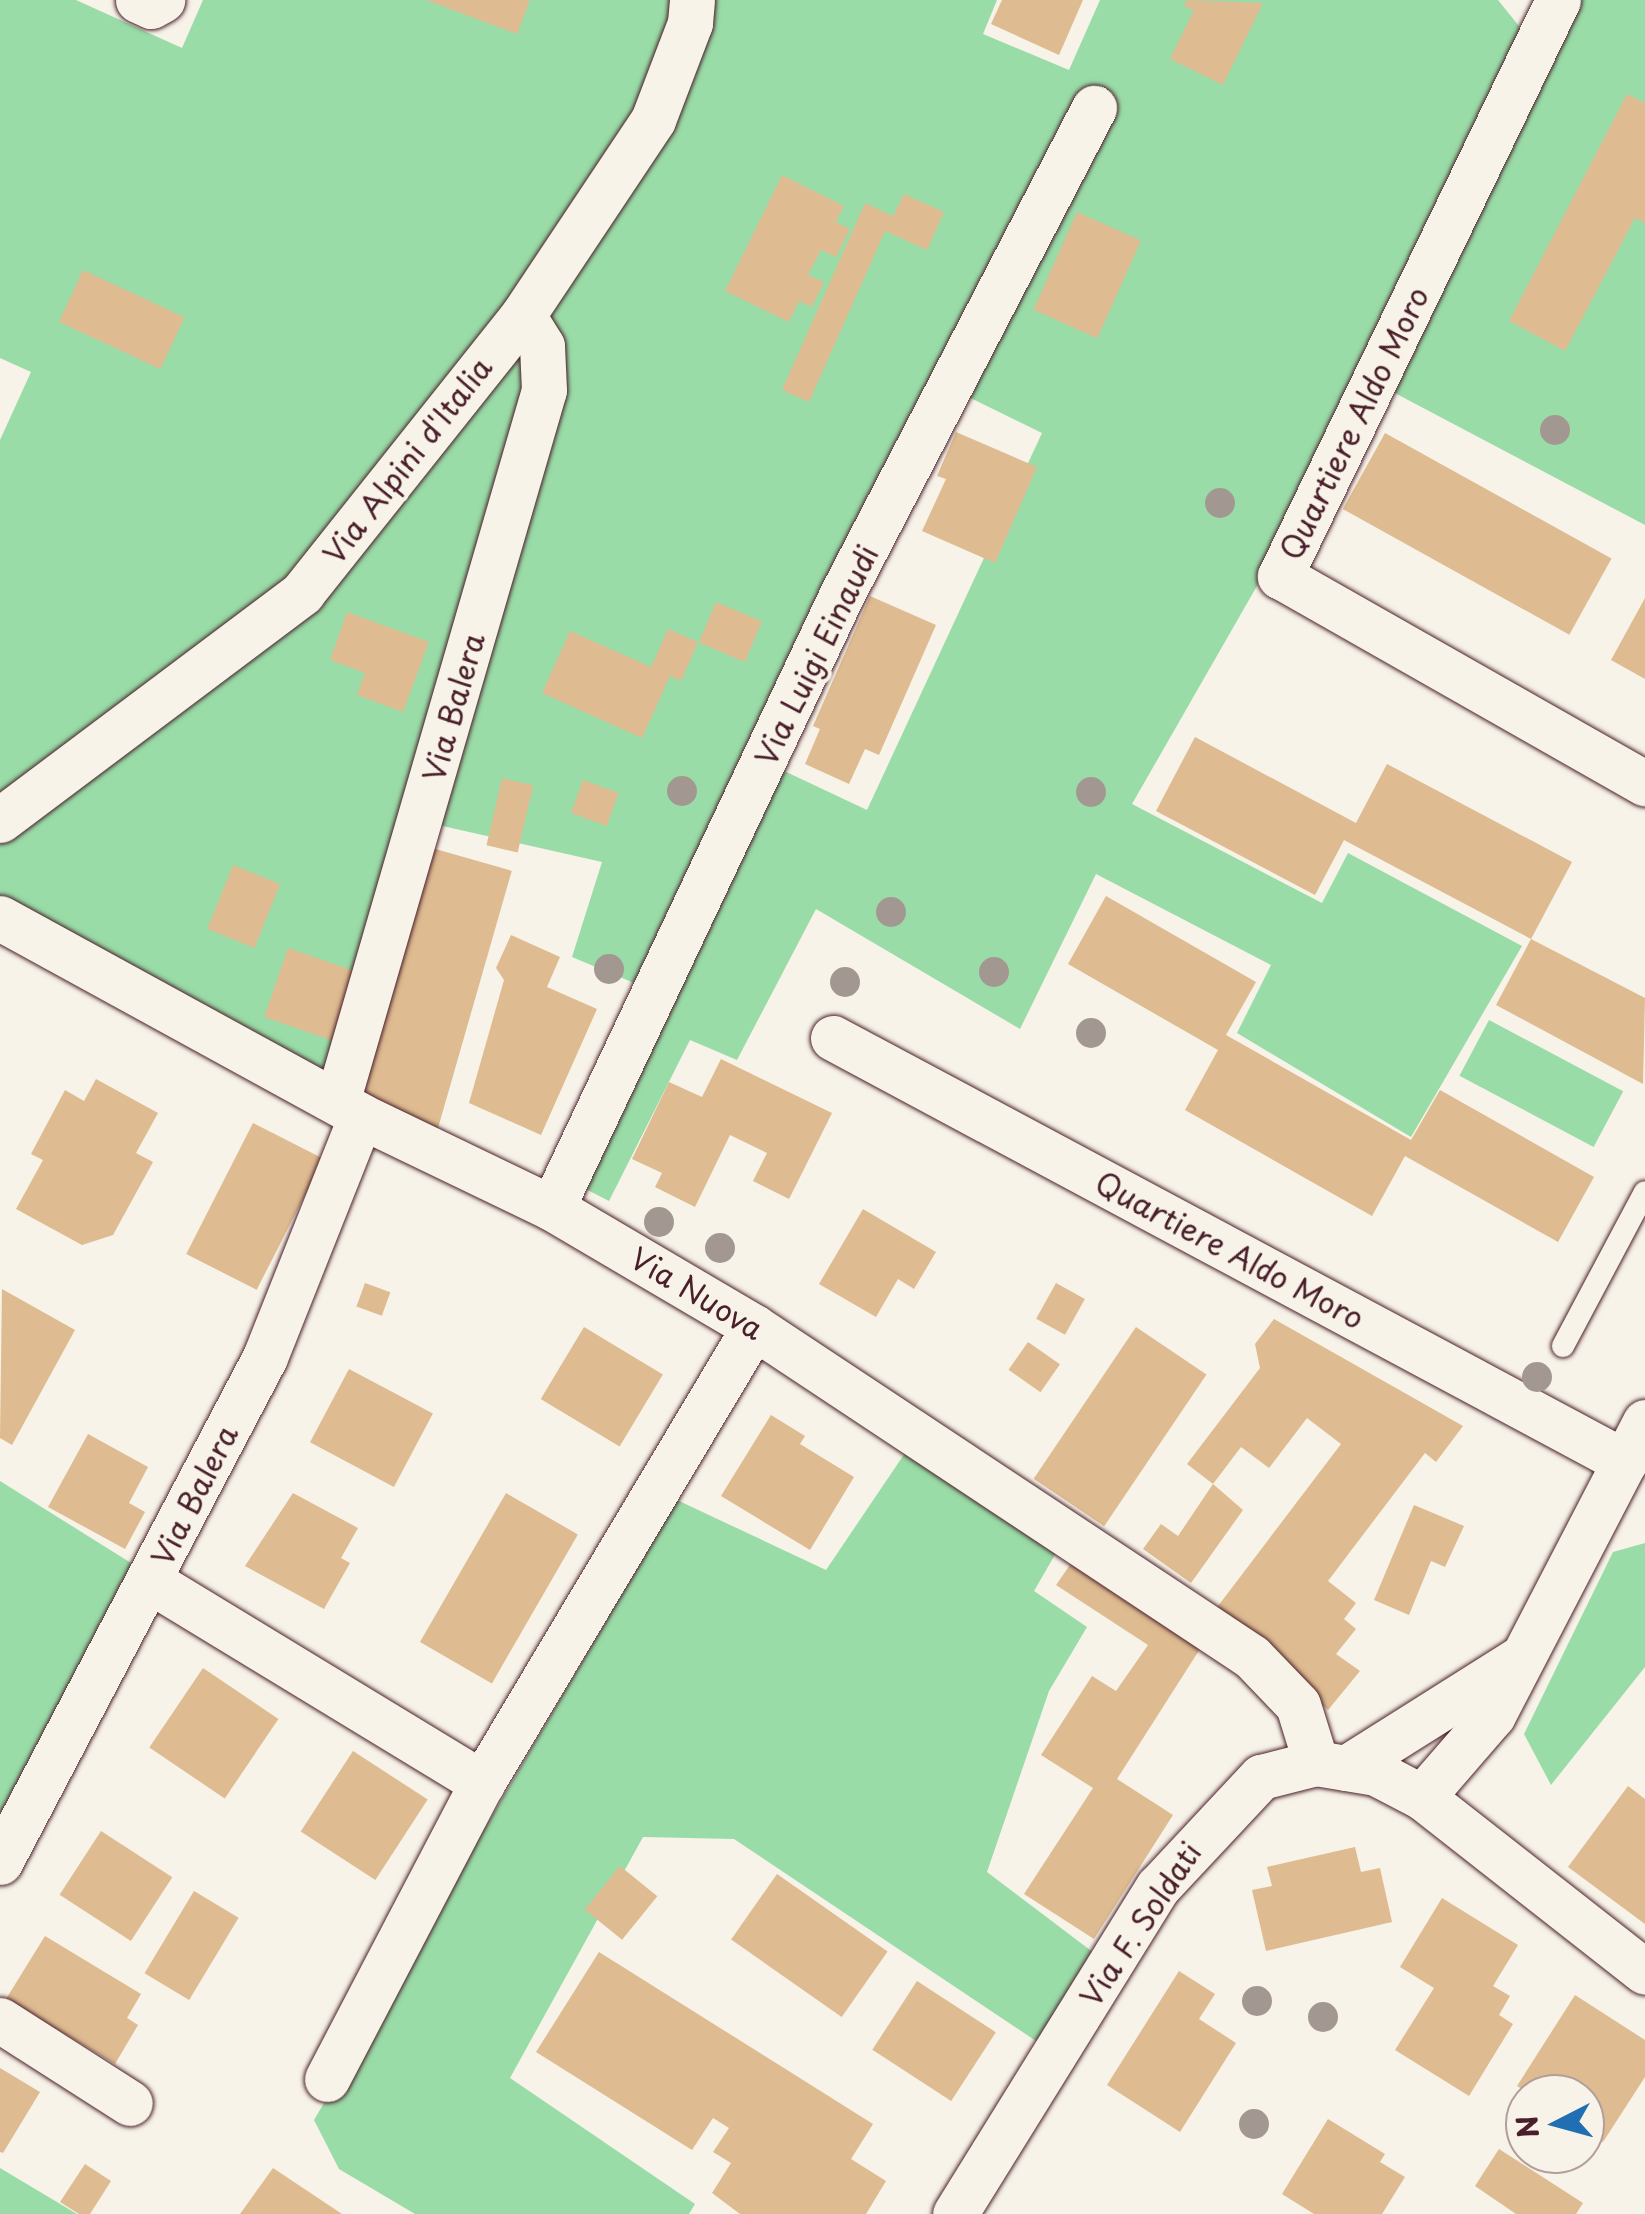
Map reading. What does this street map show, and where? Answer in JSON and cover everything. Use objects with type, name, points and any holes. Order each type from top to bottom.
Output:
[{"type":"street","points":[[138,0],[151,6],[162,0]]},
{"type":"street","name":"Via Alpini d'Italia","points":[[0,820],[302,593],[523,315],[653,120],[690,22],[692,0]]},
{"type":"street","name":"Quartiere Aldo Moro","points":[[1558,0],[1280,576],[1645,784]]},
{"type":"street","name":"Via Luigi Einaudi","points":[[552,1208],[842,596],[1094,108]]},
{"type":"street","name":"Via Balera","points":[[0,1862],[265,1357],[349,1109],[544,390],[542,346],[523,315]]},
{"type":"street","name":"Via Nuova","points":[[0,918],[349,1109],[552,1208],[754,1327],[1252,1657],[1298,1705],[1331,1766]]},
{"type":"street","name":"Quartiere Aldo Moro","points":[[834,1038],[1626,1462]]},
{"type":"street","points":[[327,2079],[482,1783],[754,1327]]},
{"type":"street","points":[[1422,1797],[1493,1714],[1645,1422]]},
{"type":"street","points":[[150,1581],[482,1783]]},
{"type":"street","points":[[1331,1766],[1524,1656]]},
{"type":"street","points":[[1331,1766],[1376,1773],[1422,1797],[1645,1972]]},
{"type":"street","name":"Via F. Soldati","points":[[955,2214],[1158,1887],[1261,1778],[1331,1766]]},
{"type":"street","points":[[0,2020],[130,2104]]},
{"type":"lane","points":[[1563,1346],[1645,1192]]},
{"type":"green space","points":[[0,0],[76,0],[182,48],[203,0],[997,0],[983,34],[1069,70],[1100,0],[1498,0],[1535,46],[1557,0],[1645,0],[1645,525],[1374,382],[1132,804],[1322,903],[1348,853],[1522,946],[1411,1137],[1237,1033],[1271,965],[1096,874],[1020,1029],[816,909],[737,1060],[690,1040],[609,1201],[570,1181],[658,993],[572,957],[602,862],[425,822],[345,1096],[0,917],[0,440],[31,372],[0,358]],"holes":[[[950,388],[1042,433],[867,810],[763,761]]]},
{"type":"green space","points":[[1489,1020],[1623,1091],[1594,1147],[1459,1076]]},
{"type":"green space","points":[[905,1453],[1056,1553],[1034,1591],[1087,1627],[1049,1691],[987,1872],[1102,1959],[1042,2045],[734,1839],[643,1837],[510,2078],[695,2204],[689,2214],[415,2214],[339,2169],[314,2120],[677,1500],[826,1570]]},
{"type":"green space","points":[[0,1481],[139,1568],[0,1814]]},
{"type":"green space","points":[[1645,1543],[1645,1667],[1551,1785],[1524,1734],[1613,1552]]},
{"type":"green space","points":[[0,2168],[77,2214],[0,2214]]},
{"type":"building","points":[[426,0],[530,0],[517,34]]},
{"type":"building","points":[[1002,0],[1083,0],[1059,55],[991,24]]},
{"type":"building","points":[[1187,0],[1263,3],[1223,85],[1170,59],[1194,10],[1184,6]]},
{"type":"building","points":[[1627,94],[1645,103],[1645,223],[1635,218],[1565,351],[1509,321]]},
{"type":"building","points":[[782,175],[844,206],[836,222],[850,229],[836,257],[821,250],[808,275],[824,282],[812,307],[799,301],[789,322],[725,291]]},
{"type":"building","points":[[904,194],[944,212],[927,250],[885,231],[809,402],[782,390],[865,203],[893,216]]},
{"type":"building","points":[[1077,212],[1141,240],[1097,338],[1033,310]]},
{"type":"building","points":[[83,270],[185,317],[160,369],[59,322]]},
{"type":"building","points":[[956,432],[1037,467],[995,563],[922,531],[946,479],[937,476]]},
{"type":"building","points":[[1385,433],[1612,559],[1569,635],[1343,509]]},
{"type":"building","points":[[870,596],[936,625],[879,755],[865,749],[849,784],[805,764],[820,729],[813,726]]},
{"type":"building","points":[[1645,598],[1645,679],[1611,660]]},
{"type":"building","points":[[716,602],[762,622],[745,662],[699,643]]},
{"type":"building","points":[[347,612],[429,642],[403,712],[357,695],[365,673],[330,660]]},
{"type":"building","points":[[668,629],[698,642],[681,681],[670,676],[642,738],[542,693],[570,631],[651,667]]},
{"type":"building","points":[[1195,737],[1356,823],[1387,764],[1572,862],[1531,939],[1344,840],[1315,895],[1156,811]]},
{"type":"building","points":[[502,778],[533,785],[518,852],[486,845]]},
{"type":"building","points":[[583,780],[619,793],[607,826],[571,813]]},
{"type":"building","points":[[432,848],[512,871],[438,1128],[358,1106]]},
{"type":"building","points":[[233,865],[280,884],[254,948],[207,929]]},
{"type":"building","points":[[1106,896],[1256,982],[1226,1035],[1411,1140],[1440,1090],[1594,1177],[1558,1242],[1405,1156],[1372,1216],[1185,1110],[1218,1050],[1068,964]]},
{"type":"building","points":[[511,935],[560,957],[547,987],[597,1009],[541,1135],[469,1103],[504,980],[496,968]]},
{"type":"building","points":[[1531,939],[1645,998],[1643,1084],[1496,1005]]},
{"type":"building","points":[[288,948],[356,971],[332,1040],[264,1017]]},
{"type":"building","points":[[721,1059],[832,1113],[789,1199],[753,1181],[767,1153],[730,1135],[695,1207],[655,1187],[662,1173],[632,1159],[669,1082],[702,1097]]},
{"type":"building","points":[[96,1079],[158,1113],[136,1153],[153,1162],[113,1235],[82,1245],[16,1209],[43,1160],[31,1154],[65,1090],[84,1101]]},
{"type":"building","points":[[253,1123],[323,1159],[257,1290],[186,1254]]},
{"type":"building","points":[[863,1209],[936,1252],[914,1289],[898,1279],[876,1317],[819,1284]]},
{"type":"building","points":[[365,1283],[390,1292],[382,1316],[356,1306]]},
{"type":"building","points":[[1056,1283],[1085,1299],[1065,1335],[1036,1319]]},
{"type":"building","points":[[2,1289],[75,1330],[12,1445],[0,1438]]},
{"type":"building","points":[[1274,1319],[1463,1426],[1436,1462],[1425,1453],[1328,1581],[1356,1603],[1344,1619],[1356,1629],[1336,1654],[1360,1671],[1328,1710],[1215,1610],[1341,1444],[1307,1418],[1269,1468],[1241,1447],[1213,1484],[1187,1464],[1260,1368],[1255,1344]]},
{"type":"building","points":[[584,1327],[663,1374],[620,1446],[541,1399]]},
{"type":"building","points":[[1136,1327],[1206,1375],[1104,1526],[1034,1479]]},
{"type":"building","points":[[1028,1342],[1060,1364],[1040,1392],[1008,1370]]},
{"type":"building","points":[[349,1369],[433,1414],[394,1487],[310,1442]]},
{"type":"building","points":[[771,1415],[805,1436],[800,1444],[854,1477],[810,1550],[721,1496]]},
{"type":"building","points":[[88,1434],[148,1467],[129,1503],[145,1512],[125,1549],[48,1507]]},
{"type":"building","points":[[1213,1484],[1243,1510],[1191,1583],[1143,1549],[1161,1524],[1178,1536]]},
{"type":"building","points":[[293,1493],[358,1528],[341,1558],[350,1563],[324,1609],[245,1566]]},
{"type":"building","points":[[506,1493],[578,1534],[492,1683],[420,1642]]},
{"type":"building","points":[[1414,1505],[1464,1526],[1445,1567],[1431,1561],[1409,1615],[1374,1600]]},
{"type":"building","points":[[1079,1552],[1207,1638],[1117,1779],[1173,1815],[1094,1939],[1024,1894],[1093,1788],[1041,1755],[1092,1676],[1116,1691],[1148,1645],[1056,1585]]},
{"type":"building","points":[[203,1668],[278,1719],[225,1798],[149,1748]]},
{"type":"building","points":[[353,1751],[428,1799],[375,1880],[301,1832]]},
{"type":"building","points":[[1628,1786],[1645,1799],[1645,1924],[1568,1867]]},
{"type":"building","points":[[101,1831],[172,1877],[131,1941],[60,1895]]},
{"type":"building","points":[[1355,1847],[1361,1872],[1380,1868],[1392,1922],[1266,1951],[1252,1890],[1272,1886],[1267,1867]]},
{"type":"building","points":[[620,1866],[657,1896],[622,1940],[585,1910]]},
{"type":"building","points":[[777,1874],[888,1951],[842,2017],[731,1940]]},
{"type":"building","points":[[194,1891],[239,1918],[189,2000],[145,1973]]},
{"type":"building","points":[[1442,1898],[1518,1945],[1493,1986],[1510,1996],[1499,2015],[1513,2024],[1469,2096],[1395,2050],[1434,1988],[1400,1967]]},
{"type":"building","points":[[45,1936],[141,1994],[127,2018],[138,2025],[115,2064],[6,1999]]},
{"type":"building","points":[[599,1952],[873,2124],[851,2159],[886,2181],[866,2214],[740,2214],[712,2193],[731,2163],[713,2152],[729,2128],[713,2118],[692,2150],[536,2052]]},
{"type":"building","points":[[1179,1971],[1215,1994],[1199,2019],[1236,2043],[1180,2132],[1107,2085]]},
{"type":"building","points":[[917,1981],[996,2032],[951,2101],[872,2050]]},
{"type":"building","points":[[1575,1995],[1645,2040],[1645,2077],[1605,2139],[1605,2074],[1525,2074]]},
{"type":"building","points":[[0,2068],[40,2092],[3,2153],[0,2152]]},
{"type":"building","points":[[1328,2119],[1385,2154],[1380,2162],[1405,2177],[1382,2214],[1314,2214],[1282,2194]]},
{"type":"building","points":[[1499,2149],[1505,2153],[1505,2174],[1538,2174],[1583,2203],[1576,2214],[1516,2214],[1475,2186]]},
{"type":"building","points":[[85,2164],[111,2181],[90,2214],[79,2214],[60,2202]]},
{"type":"building","points":[[273,2168],[342,2214],[240,2214]]}]
